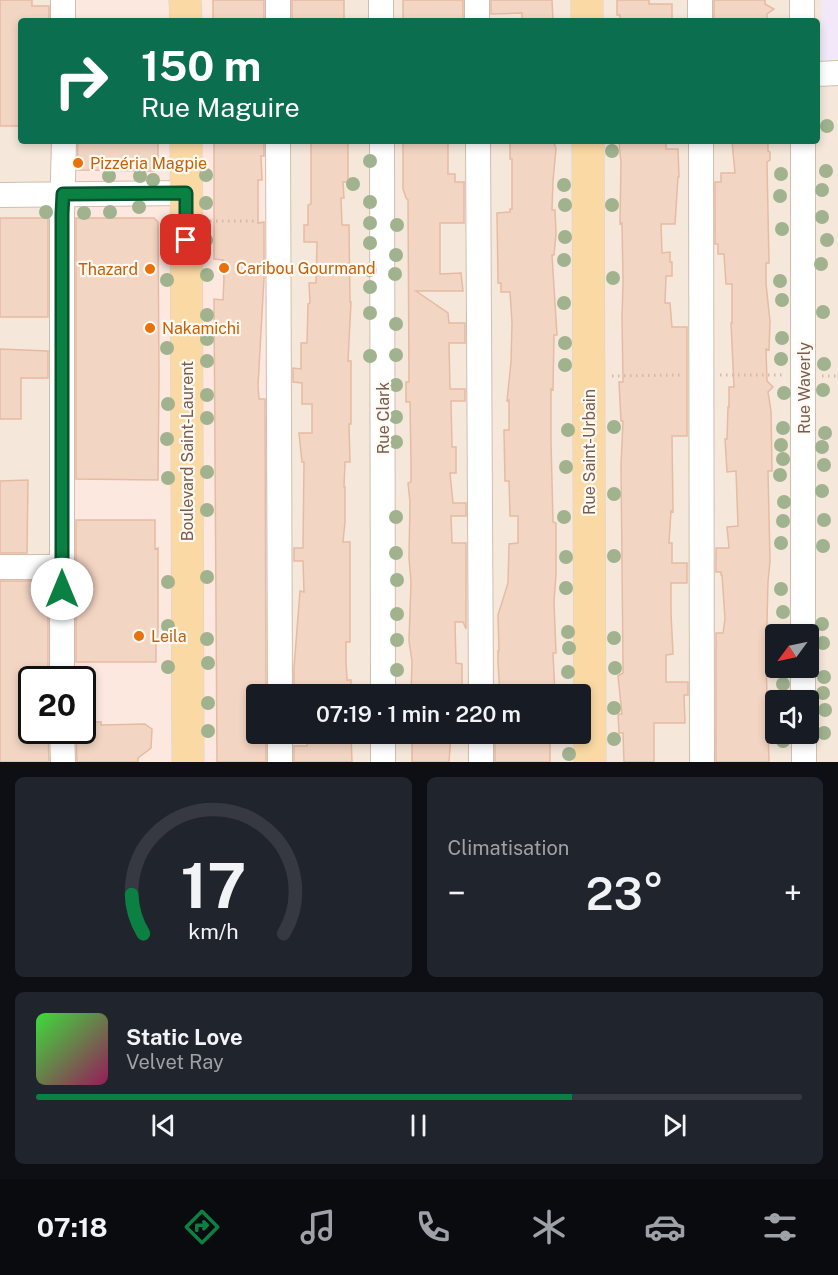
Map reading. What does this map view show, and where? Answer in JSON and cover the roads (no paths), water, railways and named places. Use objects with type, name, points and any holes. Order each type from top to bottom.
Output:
[{"type":"main road","points":[[186,0],[186,18]]},
{"type":"main road","points":[[587,0],[587,18]]},
{"type":"main road","name":"Boulevard Saint-Laurent","points":[[186,144],[188,762]]},
{"type":"main road","name":"Rue Saint-Urbain","points":[[588,144],[590,762]]},
{"type":"street","points":[[63,0],[63,18]]},
{"type":"street","points":[[278,0],[279,18]]},
{"type":"street","points":[[381,0],[381,18]]},
{"type":"street","points":[[477,0],[477,18]]},
{"type":"street","points":[[700,0],[700,18]]},
{"type":"street","points":[[802,0],[802,18]]},
{"type":"street","points":[[820,74],[838,73]]},
{"type":"street","points":[[62,666],[64,144]]},
{"type":"street","points":[[278,144],[280,684]]},
{"type":"street","name":"Rue Clark","points":[[382,144],[383,684]]},
{"type":"street","points":[[478,144],[481,684]]},
{"type":"street","points":[[701,144],[702,762]]},
{"type":"street","name":"Rue Waverly","points":[[803,144],[803,624]]},
{"type":"street","points":[[0,195],[186,193]]},
{"type":"street","points":[[0,567],[62,567]]},
{"type":"street","points":[[63,744],[63,762]]},
{"type":"street","points":[[280,744],[280,762]]},
{"type":"street","points":[[383,744],[383,762]]},
{"type":"street","points":[[481,744],[481,762]]},
{"type":"street","points":[[804,744],[804,762]]},
{"type":"place","name":"Pizzéria Magpie","points":[[78,163]]},
{"type":"place","name":"Caribou Gourmand","points":[[224,268]]},
{"type":"place","name":"Thazard","points":[[150,269]]},
{"type":"place","name":"Nakamichi","points":[[150,328]]},
{"type":"place","name":"Leila","points":[[139,636]]}]
